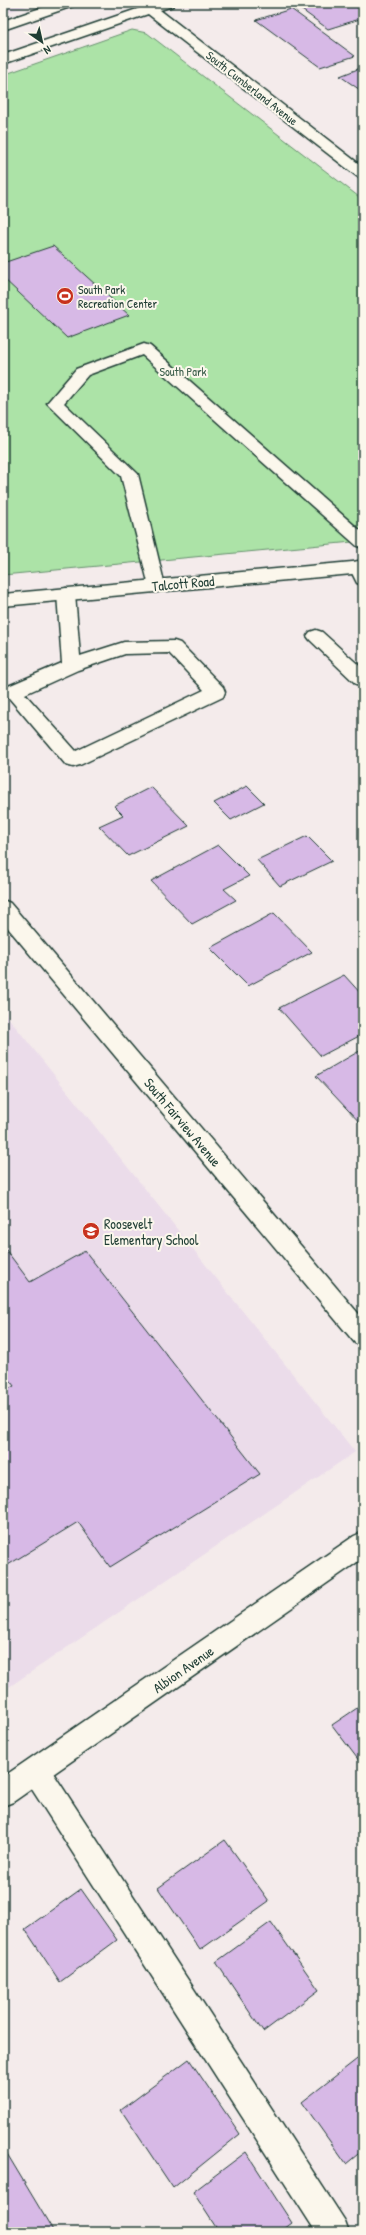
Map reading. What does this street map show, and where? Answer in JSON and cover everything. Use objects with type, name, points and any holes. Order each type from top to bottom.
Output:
[{"type":"street","points":[[3,26],[68,3]]},
{"type":"street","points":[[3,60],[146,6],[168,3]]},
{"type":"street","name":"South Cumberland Avenue","points":[[146,6],[363,174]]},
{"type":"street","points":[[156,586],[129,474],[55,403],[82,372],[144,349],[363,542]]},
{"type":"street","name":"Talcott Road","points":[[3,600],[156,586],[361,571]]},
{"type":"street","points":[[66,594],[71,666]]},
{"type":"street","points":[[316,636],[363,680]]},
{"type":"street","points":[[174,647],[216,692],[73,760],[13,692],[71,666],[124,648],[174,647]]},
{"type":"street","name":"South Fairview Avenue","points":[[3,908],[363,1336]]},
{"type":"street","name":"Albion Avenue","points":[[3,1793],[363,1544]]},
{"type":"street","points":[[36,1771],[334,2232]]},
{"type":"shaded area","points":[[3,3],[35,3],[3,14]]},
{"type":"shaded area","name":"Roosevelt Elementary School","points":[[3,1011],[355,1452],[3,1691]]},
{"type":"green space","name":"South Park","points":[[132,30],[147,33],[363,200],[363,541],[3,575],[3,75]]},
{"type":"building","points":[[302,3],[351,3],[363,11],[363,18],[328,29],[295,5]]},
{"type":"building","points":[[291,9],[355,56],[320,67],[256,20]]},
{"type":"building","points":[[363,67],[363,92],[340,76]]},
{"type":"building","name":"South Park Recreation Center","points":[[53,246],[129,315],[67,338],[3,278],[3,263]]},
{"type":"building","points":[[247,786],[264,803],[231,820],[214,803]]},
{"type":"building","points":[[151,787],[189,826],[128,856],[99,826],[123,815],[114,806]]},
{"type":"building","points":[[307,836],[332,861],[280,886],[257,860]]},
{"type":"building","points":[[218,845],[249,876],[224,889],[236,900],[192,924],[151,881]]},
{"type":"building","points":[[274,913],[312,952],[248,986],[210,948]]},
{"type":"building","points":[[344,975],[363,996],[363,1034],[321,1056],[279,1008]]},
{"type":"building","points":[[363,1049],[363,1126],[316,1076]]},
{"type":"building","points":[[3,1246],[30,1282],[85,1251],[260,1474],[110,1567],[78,1522],[3,1568],[3,1392],[14,1386],[3,1371]]},
{"type":"building","points":[[363,1704],[363,1766],[332,1725]]},
{"type":"building","points":[[225,1840],[269,1901],[200,1950],[158,1888]]},
{"type":"building","points":[[81,1889],[117,1940],[60,1982],[25,1929]]},
{"type":"building","points":[[271,1922],[319,1990],[263,2032],[216,1962]]},
{"type":"building","points":[[361,2056],[363,2060],[363,2150],[346,2164],[302,2102]]},
{"type":"building","points":[[189,2059],[240,2134],[173,2188],[121,2110]]},
{"type":"building","points":[[3,2147],[54,2232],[3,2232]]},
{"type":"building","points":[[246,2152],[292,2223],[280,2232],[219,2232],[193,2192]]},
{"type":"place","name":"South Park Recreation Center","points":[[65,296]]},
{"type":"place","name":"Roosevelt Elementary School","points":[[91,1231]]}]
